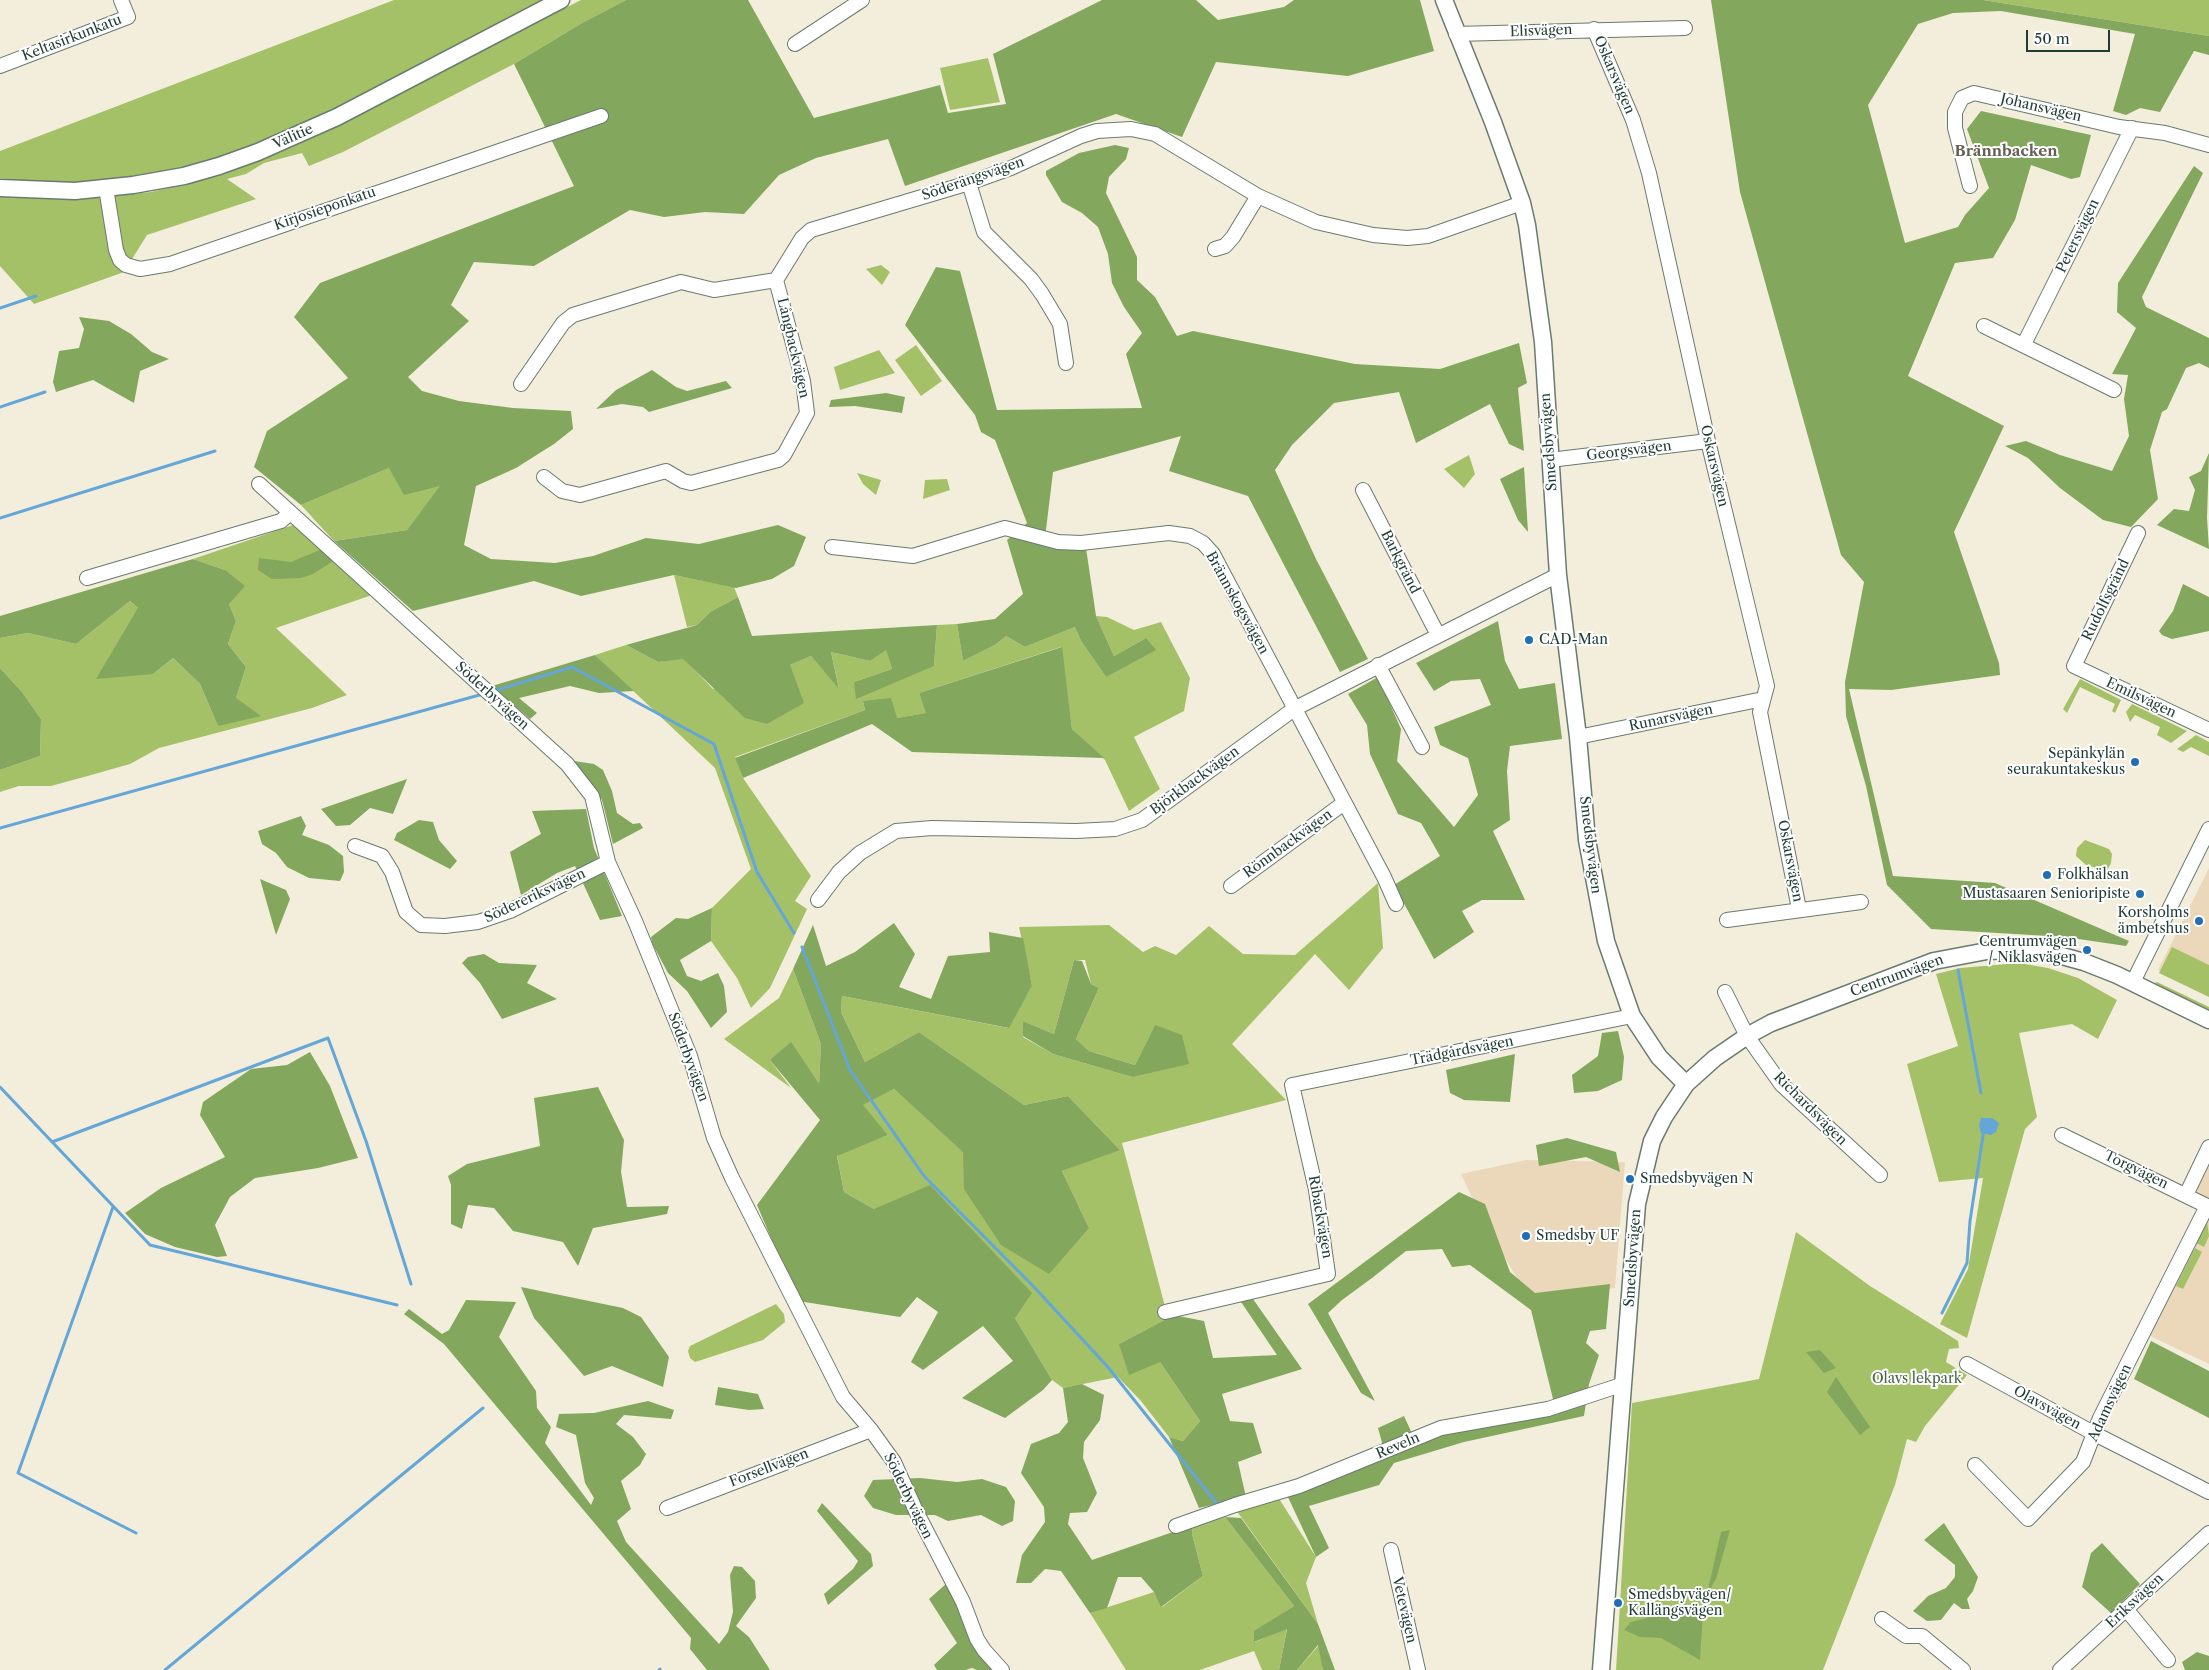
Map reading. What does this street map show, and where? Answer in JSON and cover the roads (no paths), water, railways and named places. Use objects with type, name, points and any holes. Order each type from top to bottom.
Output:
[{"type":"main road","name":"Välitie","points":[[0,188],[75,191],[106,188],[184,176],[258,152],[337,117],[561,0]]},
{"type":"main road","name":"Smedsbyvägen","points":[[1444,0],[1456,34],[1493,122],[1522,203],[1527,225],[1543,342],[1558,575],[1578,738],[1587,840],[1606,941],[1632,1016],[1659,1057],[1686,1084],[1664,1117],[1652,1141],[1637,1204],[1601,1670]]},
{"type":"main road","name":"Centrumvägen","points":[[1686,1084],[1714,1058],[1771,1023],[1934,961],[1987,951],[2020,950],[2052,953],[2084,962],[2133,982],[2209,1020]]},
{"type":"street","name":"Keltasirkunkatu","points":[[0,66],[128,17],[121,0]]},
{"type":"street","points":[[795,44],[862,0]]},
{"type":"street","name":"Elisvägen","points":[[1456,34],[1685,28]]},
{"type":"street","name":"Oskarsvägen","points":[[1594,29],[1634,120],[1649,174],[1708,441],[1768,686],[1760,712],[1799,909]]},
{"type":"street","name":"Johansvägen","points":[[1970,186],[1955,128],[1955,112],[1962,98],[1974,93],[2132,128],[2165,133],[2209,145]]},
{"type":"street","name":"Kirjosieponkatu","points":[[106,188],[116,250],[120,260],[126,265],[140,269],[170,264],[601,116]]},
{"type":"street","name":"Petersvägen","points":[[2024,344],[2132,128]]},
{"type":"street","name":"Söderängsvägen","points":[[776,280],[802,238],[810,230],[969,183],[1011,168],[1081,136],[1097,131],[1131,129],[1155,134],[1258,196],[1316,222],[1372,235],[1407,238],[1428,236],[1522,203]]},
{"type":"street","points":[[969,183],[984,232],[1030,279],[1042,294],[1060,324],[1066,363]]},
{"type":"street","points":[[1215,249],[1225,246],[1233,238],[1258,196]]},
{"type":"street","points":[[521,384],[563,323],[573,315],[681,282],[714,290],[776,280]]},
{"type":"street","name":"Långbackvägen","points":[[544,477],[562,490],[580,495],[666,471],[691,483],[778,460],[784,455],[808,413],[803,381],[776,280]]},
{"type":"street","points":[[1984,326],[2024,344],[2114,390]]},
{"type":"street","name":"Georgsvägen","points":[[1550,460],[1708,441]]},
{"type":"street","name":"Söderbyvägen","points":[[259,484],[567,764],[592,796],[608,862],[635,921],[690,1056],[714,1138],[732,1178],[843,1397],[871,1430],[894,1462],[916,1511],[964,1602],[977,1639],[1002,1670]]},
{"type":"street","name":"Barkgränd","points":[[1363,490],[1438,635]]},
{"type":"street","points":[[87,578],[281,522],[290,513]]},
{"type":"street","name":"Brännskogsvägen","points":[[832,547],[912,556],[1005,528],[1025,531],[1058,542],[1081,542],[1169,533],[1190,536],[1202,543],[1213,554],[1294,709]]},
{"type":"street","name":"Rudolfsgränd","points":[[2074,666],[2138,533]]},
{"type":"street","name":"Björkbackvägen","points":[[818,900],[839,872],[860,853],[896,831],[932,828],[1076,831],[1115,829],[1142,820],[1294,709],[1558,575]]},
{"type":"street","points":[[1378,665],[1422,747]]},
{"type":"street","name":"Emilsvägen","points":[[2074,666],[2209,730]]},
{"type":"street","name":"Runarsvägen","points":[[1578,738],[1763,699]]},
{"type":"street","name":"Rönnbackvägen","points":[[1294,709],[1396,904]]},
{"type":"street","name":"Rönnbackvägen","points":[[1232,886],[1344,803]]},
{"type":"street","points":[[2133,982],[2209,829]]},
{"type":"street","name":"Södereriksvägen","points":[[355,846],[382,856],[392,872],[406,912],[414,921],[421,925],[429,926],[478,922],[608,862]]},
{"type":"street","points":[[1727,920],[1861,902]]},
{"type":"street","name":"Richardsvägen","points":[[1725,992],[1747,1036],[1781,1084],[1880,1175]]},
{"type":"street","name":"Trädgårdsvägen","points":[[1292,1085],[1632,1016]]},
{"type":"street","name":"Ribackvägen","points":[[1165,1312],[1328,1274],[1316,1190],[1292,1085]]},
{"type":"street","name":"Torgvägen","points":[[2062,1135],[2208,1206]]},
{"type":"street","points":[[2186,1195],[2209,1147]]},
{"type":"street","name":"Adamsvägen","points":[[1975,1465],[2028,1519],[2083,1462],[2096,1434],[2100,1418],[2208,1206]]},
{"type":"street","name":"Olavsvägen","points":[[1967,1364],[2096,1434],[2209,1492]]},
{"type":"street","name":"Reveln","points":[[1176,1526],[1235,1505],[1299,1486],[1441,1428],[1548,1409],[1624,1384]]},
{"type":"street","name":"Forsellvägen","points":[[667,1508],[871,1430]]},
{"type":"street","name":"Eriksvägen","points":[[2060,1670],[2209,1532]]},
{"type":"street","name":"Vetevägen","points":[[1390,1550],[1418,1670]]},
{"type":"street","points":[[2126,1609],[2168,1660]]},
{"type":"street","points":[[1882,1619],[1906,1636],[1922,1636],[1963,1670]]},
{"type":"water","points":[[1981,1118],[1992,1118],[1999,1123],[1996,1132],[1991,1135],[1981,1133],[1979,1126]]},
{"type":"waterway","points":[[0,308],[36,296]]},
{"type":"waterway","points":[[0,407],[45,392]]},
{"type":"waterway","points":[[0,518],[215,451]]},
{"type":"waterway","points":[[494,691],[572,667],[714,744],[757,872],[794,933]]},
{"type":"waterway","points":[[0,828],[483,694]]},
{"type":"waterway","points":[[802,947],[850,1070],[924,1176],[1034,1287],[1107,1366],[1218,1505]]},
{"type":"waterway","points":[[1958,970],[1981,1093]]},
{"type":"waterway","points":[[52,1142],[328,1038],[366,1141],[411,1284]]},
{"type":"waterway","points":[[0,1087],[150,1245],[397,1305]]},
{"type":"waterway","points":[[1942,1313],[1967,1263],[1970,1221],[1984,1129]]},
{"type":"waterway","points":[[113,1207],[18,1473],[136,1533]]},
{"type":"waterway","points":[[165,1670],[483,1408]]},
{"type":"place","name":"CAD-Man","points":[[1529,640]]},
{"type":"place","name":"Sepänkylän seurakuntakeskus","points":[[2135,762]]},
{"type":"place","name":"Folkhälsan","points":[[2047,875]]},
{"type":"place","name":"Mustasaaren Senioripiste","points":[[2140,894]]},
{"type":"place","name":"Korsholms ämbetshus","points":[[2199,921]]},
{"type":"place","name":"Centrumvägen / Niklasvägen","points":[[2087,950]]},
{"type":"place","name":"Smedsbyvägen N","points":[[1630,1179]]},
{"type":"place","name":"Smedsby UF","points":[[1526,1236]]},
{"type":"place","name":"Smedsbyvägen/ Kallängsvägen","points":[[1618,1603]]},
{"type":"district","name":"Brännbacken","points":[[2006,152]]},
{"type":"park label","name":"Olavs lekpark","points":[[1917,1379]]}]
